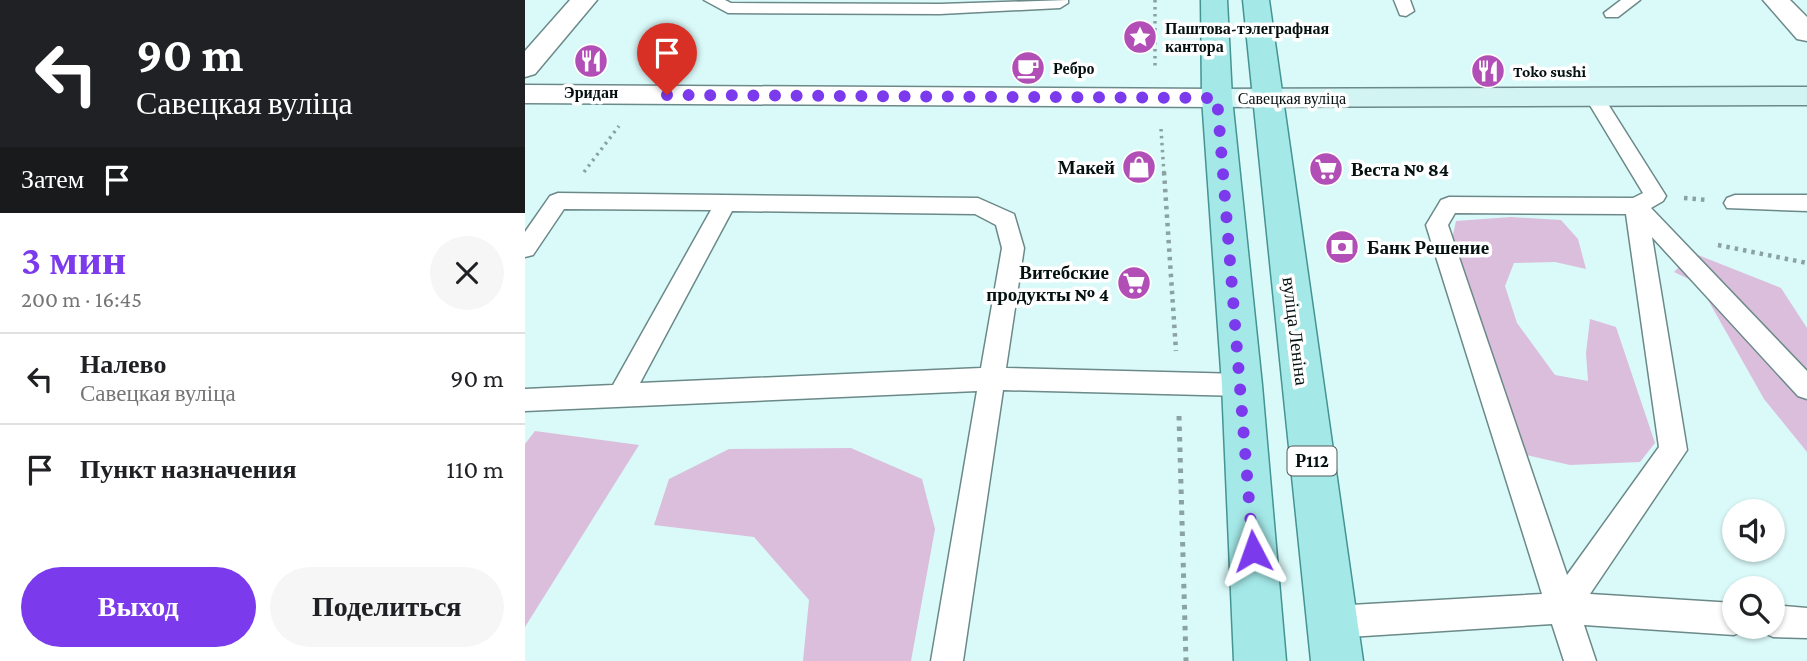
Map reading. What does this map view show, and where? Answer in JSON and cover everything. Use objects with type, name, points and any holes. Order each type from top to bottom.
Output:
[{"type":"main road","points":[[1214,0],[1217,98],[1260,661]]},
{"type":"main road","name":"вуліца Леніна","points":[[1256,0],[1335,642]]},
{"type":"street","points":[[525,68],[584,0]]},
{"type":"street","points":[[1776,0],[1807,33]]},
{"type":"street","name":"Савецкая вуліца","points":[[525,94],[1268,99],[1807,96]]},
{"type":"lane","points":[[712,0],[728,8],[813,4],[940,9],[1060,3],[1060,0]]},
{"type":"lane","points":[[1612,13],[1632,0]]},
{"type":"lane","points":[[1594,97],[1645,201],[1807,388]]},
{"type":"lane","points":[[525,249],[558,201],[978,206],[1006,220],[1013,248],[947,661]]},
{"type":"lane","points":[[1562,608],[1673,450],[1645,201]]},
{"type":"lane","points":[[1580,661],[1437,225],[1449,205],[1645,201]]},
{"type":"lane","points":[[621,396],[726,202]]},
{"type":"lane","points":[[1735,203],[1807,203]]},
{"type":"lane","points":[[525,400],[992,379],[1241,385]]},
{"type":"lane","points":[[1335,642],[1562,608],[1722,618]]},
{"type":"lane","points":[[1785,622],[1806,623]]},
{"type":"path","points":[[1154,98],[1155,0]]},
{"type":"path","points":[[558,201],[589,167],[641,94]]},
{"type":"path","points":[[1645,201],[1735,203]]},
{"type":"path","points":[[1713,244],[1807,263]]},
{"type":"shaded area","points":[[1511,217],[1561,220],[1578,239],[1586,269],[1555,262],[1514,263],[1505,286],[1517,323],[1555,375],[1588,381],[1586,353],[1590,319],[1616,327],[1655,443],[1640,462],[1570,465],[1522,454],[1452,239],[1456,221]]},
{"type":"shaded area","points":[[1693,253],[1781,288],[1807,328],[1807,452],[1764,399],[1699,284],[1674,272]]},
{"type":"shaded area","points":[[535,431],[639,445],[525,627],[525,444]]},
{"type":"shaded area","points":[[851,448],[922,479],[935,529],[911,661],[803,661],[809,600],[754,537],[654,525],[669,479],[729,449]]},
{"type":"place","name":"Паштова-тэлеграфная кантора","points":[[1140,37]]},
{"type":"place","name":"Эридан","points":[[591,61]]},
{"type":"place","name":"Ребро","points":[[1028,68]]},
{"type":"place","name":"Toko sushi","points":[[1488,71]]},
{"type":"place","name":"Макей","points":[[1139,167]]},
{"type":"place","name":"Веста № 84","points":[[1326,169]]},
{"type":"place","name":"Банк Решение","points":[[1342,247]]},
{"type":"place","name":"Витебские продукты № 4","points":[[1134,283]]},
{"type":"route","points":[[667,95],[1217,98],[1253,551]]}]
